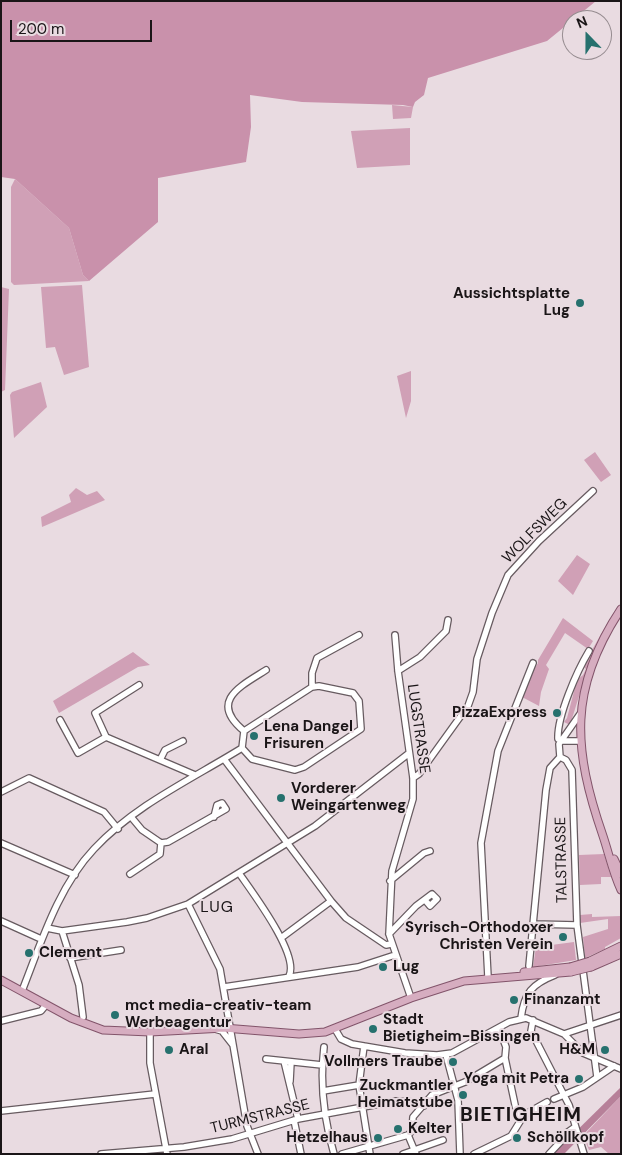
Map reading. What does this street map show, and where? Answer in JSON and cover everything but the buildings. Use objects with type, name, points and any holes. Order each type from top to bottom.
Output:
[{"type":"main road","points":[[621,610],[603,637],[595,656],[585,688],[580,714],[580,737],[586,783],[621,890]]},
{"type":"main road","points":[[604,841],[621,874]]},
{"type":"main road","points":[[591,964],[621,946]]},
{"type":"main road","points":[[533,971],[555,975],[621,954]]},
{"type":"main road","points":[[1,980],[46,1006],[103,1030],[150,1032],[231,1028],[299,1034],[335,1029],[412,998],[488,975],[571,969]]},
{"type":"street","name":"WOLFSWEG","points":[[413,778],[419,774],[468,706],[473,692],[476,659],[508,575],[539,541],[593,491]]},
{"type":"street","points":[[398,671],[420,657],[446,631],[448,620]]},
{"type":"street","points":[[312,687],[310,681],[317,658],[359,636]]},
{"type":"street","name":"LUGSTRASSE","points":[[395,636],[408,754],[413,778],[412,799],[390,881],[389,934],[412,998]]},
{"type":"street","points":[[561,741],[558,736],[575,675],[589,651]]},
{"type":"street","points":[[488,975],[482,843],[490,784],[498,751],[533,663]]},
{"type":"street","points":[[244,731],[237,725],[228,710],[228,702],[236,689],[266,670]]},
{"type":"street","points":[[139,684],[95,713],[106,737],[195,775]]},
{"type":"street","points":[[312,687],[353,693],[359,701],[361,729],[304,767],[295,770],[252,759],[242,748],[244,731],[312,687]]},
{"type":"street","points":[[533,971],[533,924],[546,790],[550,768],[560,757],[558,747],[561,741],[580,714]]},
{"type":"street","points":[[60,720],[78,753],[106,737]]},
{"type":"street","points":[[560,727],[580,737]]},
{"type":"street","points":[[561,741],[580,737]]},
{"type":"street","points":[[160,760],[166,750],[182,741]]},
{"type":"street","points":[[22,991],[41,939],[75,875],[94,849],[118,828],[195,775],[242,748]]},
{"type":"street","points":[[47,928],[62,931],[147,918],[188,904],[289,843],[346,803],[408,754]]},
{"type":"street","name":"TALSTRASSE","points":[[560,757],[566,760],[572,770],[577,924],[597,1078]]},
{"type":"street","points":[[224,759],[331,901],[346,918],[386,945],[391,944]]},
{"type":"street","points":[[1,792],[29,778],[104,812],[118,828]]},
{"type":"street","points":[[161,844],[214,817]]},
{"type":"street","points":[[132,818],[142,830],[161,844]]},
{"type":"street","points":[[1,843],[75,875]]},
{"type":"street","points":[[130,874],[160,854],[161,844]]},
{"type":"street","points":[[390,881],[424,852],[430,851]]},
{"type":"street","points":[[239,873],[281,938],[289,960],[291,972],[289,976]]},
{"type":"street","points":[[389,934],[425,900]]},
{"type":"street","points":[[281,938],[331,901]]},
{"type":"street","points":[[188,904],[220,969],[251,1135],[258,1154]]},
{"type":"street","points":[[1,921],[41,939]]},
{"type":"street","points":[[533,924],[577,924]]},
{"type":"street","points":[[62,931],[79,984],[83,1017]]},
{"type":"street","points":[[70,958],[121,950]]},
{"type":"street","points":[[224,987],[289,976],[295,978],[358,967],[395,955]]},
{"type":"street","points":[[521,1018],[526,994],[531,987],[555,975]]},
{"type":"street","points":[[1,1021],[41,1011],[46,1006]]},
{"type":"street","points":[[564,1034],[621,1015]]},
{"type":"street","points":[[335,1029],[339,1036],[348,1043],[405,1053],[446,1054],[521,1018],[533,1020],[564,1034],[574,1047],[621,1069]]},
{"type":"street","points":[[533,1020],[532,1031],[569,1105],[584,1154]]},
{"type":"street","points":[[210,1028],[222,1031],[233,1045]]},
{"type":"street","points":[[499,1028],[506,1047],[505,1058],[517,1114],[520,1118]]},
{"type":"street","points":[[150,1032],[150,1054],[166,1151]]},
{"type":"street","points":[[364,1046],[359,1085],[369,1150]]},
{"type":"street","points":[[324,1047],[322,1065],[323,1091],[334,1154]]},
{"type":"street","points":[[587,1054],[592,1047]]},
{"type":"street","points":[[446,1054],[458,1100],[461,1138],[460,1154]]},
{"type":"street","points":[[342,1154],[369,1150],[408,1135],[412,1131],[411,1120],[438,1091],[454,1086],[505,1058]]},
{"type":"street","points":[[266,1059],[322,1065]]},
{"type":"street","points":[[288,1062],[289,1083],[301,1154]]},
{"type":"street","points":[[554,1099],[565,1096],[614,1066]]},
{"type":"street","points":[[323,1091],[359,1085]]},
{"type":"street","points":[[1,1111],[156,1094]]},
{"type":"street","name":"TURMSTRASSE","points":[[101,1154],[166,1151],[251,1135],[296,1120],[403,1100],[424,1106]]},
{"type":"street","points":[[474,1154],[511,1136],[520,1118],[547,1102]]},
{"type":"street","points":[[549,1154],[564,1138],[565,1134],[576,1129]]},
{"type":"street","points":[[408,1135],[415,1152]]},
{"type":"street","points":[[403,1154],[415,1152],[443,1140]]},
{"type":"shaded area","points":[[1,1],[596,1],[585,10],[562,10],[562,29],[547,41],[428,78],[424,95],[415,102],[413,107],[403,105],[302,102],[250,95],[251,127],[246,162],[158,178],[158,222],[89,281],[83,275],[69,228],[15,179],[1,177]]},
{"type":"shaded area","points":[[392,105],[413,107],[411,118],[393,119]]},
{"type":"shaded area","points":[[410,128],[410,165],[357,168],[351,131]]},
{"type":"shaded area","points":[[15,179],[69,228],[83,275],[89,281],[14,285],[11,282],[11,187]]},
{"type":"shaded area","points":[[82,285],[89,367],[64,375],[55,347],[46,348],[41,287]]},
{"type":"shaded area","points":[[1,287],[9,289],[5,390],[1,392]]},
{"type":"shaded area","points":[[411,371],[411,401],[406,418],[397,376]]},
{"type":"shaded area","points":[[41,382],[47,407],[14,438],[10,395],[12,392]]},
{"type":"shaded area","points":[[595,452],[611,475],[601,482],[584,460]]},
{"type":"shaded area","points":[[76,488],[87,495],[97,491],[105,500],[42,527],[41,517],[71,502],[69,495]]},
{"type":"shaded area","points":[[577,555],[590,564],[573,595],[558,581]]},
{"type":"shaded area","points":[[563,618],[593,641],[588,649],[565,633],[546,665],[549,669],[541,692],[539,706],[522,697],[538,660]]},
{"type":"shaded area","points":[[605,627],[591,658],[570,725],[564,722],[567,718],[577,680],[583,675],[586,669],[583,666]]},
{"type":"shaded area","points":[[133,652],[150,665],[138,667],[59,713],[53,701]]},
{"type":"shaded area","points":[[604,854],[611,877],[601,877],[601,884],[580,885],[579,855]]},
{"type":"shaded area","points":[[592,914],[592,917],[621,916],[621,938],[605,947],[605,949],[585,958],[583,937],[608,929],[608,919],[580,923],[580,915]]},
{"type":"shaded area","points":[[574,942],[576,960],[533,967],[536,947]]},
{"type":"shaded area","points":[[621,1087],[621,1096],[564,1154],[553,1154]]},
{"type":"shaded area","points":[[621,1096],[621,1154],[609,1154],[601,1147],[589,1150],[583,1136]]},
{"type":"place","name":"Aussichtsplatte Lug","points":[[580,303]]},
{"type":"place","name":"PizzaExpress","points":[[557,713]]},
{"type":"place","name":"Lena Dangel Frisuren","points":[[254,736]]},
{"type":"place","name":"Vorderer Weingartenweg","points":[[281,798]]},
{"type":"place","name":"Syrisch-Orthodoxer Christen Verein","points":[[563,937]]},
{"type":"place","name":"Clement","points":[[29,953]]},
{"type":"place","name":"Lug","points":[[383,967]]},
{"type":"place","name":"Finanzamt","points":[[514,1000]]},
{"type":"place","name":"mct media-creativ-team Werbeagentur","points":[[115,1015]]},
{"type":"place","name":"Stadt Bietigheim-Bissingen","points":[[373,1029]]},
{"type":"place","name":"Aral","points":[[169,1050]]},
{"type":"place","name":"H&M","points":[[605,1050]]},
{"type":"place","name":"Vollmers Traube","points":[[453,1062]]},
{"type":"place","name":"Yoga mit Petra","points":[[579,1079]]},
{"type":"place","name":"Zuckmantler Heimatstube","points":[[463,1095]]},
{"type":"place","name":"Kelter","points":[[398,1129]]},
{"type":"place","name":"Hetzelhaus","points":[[378,1138]]},
{"type":"place","name":"Schöllkopf","points":[[517,1138]]},
{"type":"district","name":"LUG","points":[[217,908]]},
{"type":"district","name":"BIETIGHEIM","points":[[521,1116]]}]
